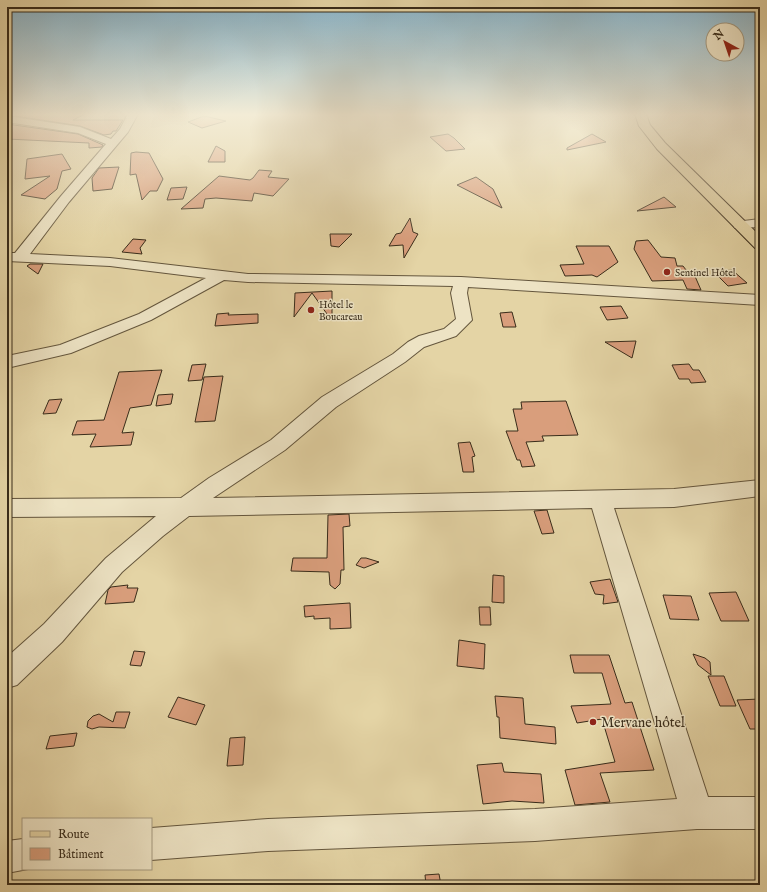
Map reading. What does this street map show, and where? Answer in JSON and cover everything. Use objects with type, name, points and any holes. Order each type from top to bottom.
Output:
[{"type":"main road","points":[[671,156],[760,245]]},
{"type":"street","points":[[13,257],[101,156]]},
{"type":"street","points":[[740,225],[760,223]]},
{"type":"street","points":[[13,257],[110,262],[248,278],[461,282],[760,300]]},
{"type":"street","points":[[7,362],[65,348],[144,317],[222,275]]},
{"type":"street","points":[[7,675],[53,633],[114,565],[183,507],[278,445],[328,402],[399,358],[408,349],[427,339],[449,335],[457,329],[464,320],[459,293],[461,282]]},
{"type":"street","points":[[7,508],[183,507],[674,498],[760,488]]},
{"type":"street","points":[[600,499],[697,813]]},
{"type":"street","points":[[152,844],[268,835],[535,825],[697,813],[760,813]]},
{"type":"street","points":[[7,857],[22,855]]},
{"type":"building","points":[[63,156],[71,169],[62,171],[57,189],[45,199],[21,195],[50,176],[25,179],[27,159]]},
{"type":"building","points":[[131,156],[150,156],[163,179],[157,191],[150,191],[142,200],[136,174],[130,175]]},
{"type":"building","points":[[211,156],[225,156],[225,162],[208,162]]},
{"type":"building","points":[[119,167],[112,189],[93,191],[92,178],[99,168]]},
{"type":"building","points":[[259,170],[272,171],[268,177],[289,179],[273,196],[254,193],[252,201],[216,198],[205,199],[203,208],[181,209],[219,176],[250,180]]},
{"type":"building","points":[[476,177],[493,189],[502,208],[457,185]]},
{"type":"building","points":[[187,187],[183,199],[167,200],[171,188]]},
{"type":"building","points":[[664,197],[676,207],[637,211]]},
{"type":"building","points":[[410,218],[413,232],[418,234],[404,258],[403,245],[389,246],[396,234],[401,233]]},
{"type":"building","points":[[330,234],[352,234],[339,247],[331,246]]},
{"type":"building","points":[[133,239],[146,240],[140,248],[142,254],[122,252]]},
{"type":"building","points":[[648,240],[661,257],[675,258],[677,266],[683,266],[690,275],[694,274],[701,290],[687,289],[683,280],[652,281],[634,249],[636,241]]},
{"type":"building","points":[[576,246],[609,246],[618,262],[597,277],[592,275],[565,276],[560,265],[584,264]]},
{"type":"building","points":[[30,264],[43,264],[38,274],[27,266]]},
{"type":"building","points":[[732,270],[747,283],[728,286],[714,272]]},
{"type":"building","points":[[332,291],[332,321],[312,293],[294,317],[295,293]]},
{"type":"building","points":[[621,306],[628,318],[607,320],[600,307]]},
{"type":"building","points":[[512,312],[516,327],[503,327],[500,313]]},
{"type":"building","points":[[229,313],[228,315],[258,314],[258,323],[215,326],[217,314]]},
{"type":"building","points":[[636,341],[632,358],[605,342]]},
{"type":"building","points":[[206,364],[202,380],[188,381],[192,365]]},
{"type":"building","points":[[689,364],[693,370],[699,370],[706,382],[691,383],[689,379],[679,379],[672,365]]},
{"type":"building","points":[[162,370],[151,405],[130,408],[122,433],[134,432],[131,445],[90,447],[96,434],[72,435],[77,421],[104,420],[119,372]]},
{"type":"building","points":[[223,376],[215,421],[195,422],[204,377]]},
{"type":"building","points":[[173,394],[171,404],[156,406],[158,395]]},
{"type":"building","points":[[62,399],[56,413],[43,414],[49,400]]},
{"type":"building","points":[[566,401],[578,435],[542,436],[544,441],[526,442],[535,466],[522,467],[520,460],[517,460],[506,431],[518,431],[513,409],[522,409],[521,402]]},
{"type":"building","points":[[470,442],[475,456],[472,457],[474,472],[463,472],[458,443]]},
{"type":"building","points":[[547,510],[554,533],[542,534],[534,511]]},
{"type":"building","points":[[349,514],[350,526],[343,527],[344,570],[341,570],[340,584],[335,589],[330,585],[329,572],[291,571],[293,558],[327,558],[328,515]]},
{"type":"building","points":[[361,558],[379,562],[364,568],[356,565]]},
{"type":"building","points":[[493,575],[504,576],[504,603],[492,602]]},
{"type":"building","points":[[610,579],[618,602],[603,604],[604,595],[595,594],[590,582]]},
{"type":"building","points":[[128,585],[127,588],[138,588],[134,602],[105,604],[108,590],[111,587]]},
{"type":"building","points":[[736,592],[749,621],[721,621],[709,593]]},
{"type":"building","points":[[663,595],[691,596],[699,620],[670,619]]},
{"type":"building","points":[[350,603],[351,628],[330,629],[330,618],[314,619],[314,616],[305,617],[304,606]]},
{"type":"building","points":[[479,607],[490,607],[491,625],[480,625]]},
{"type":"building","points":[[459,640],[485,644],[484,669],[457,666]]},
{"type":"building","points":[[134,651],[145,652],[141,666],[130,665]]},
{"type":"building","points":[[693,654],[705,658],[710,662],[711,675],[698,665]]},
{"type":"building","points":[[570,655],[609,655],[625,703],[632,702],[654,770],[600,773],[610,802],[575,805],[565,770],[615,762],[602,719],[577,723],[571,706],[611,704],[602,673],[574,673]]},
{"type":"building","points":[[708,676],[724,676],[736,706],[720,706]]},
{"type":"building","points":[[495,696],[523,698],[525,724],[555,727],[556,744],[500,738],[499,717],[497,717]]},
{"type":"building","points":[[178,697],[205,705],[196,725],[168,717]]},
{"type":"building","points":[[760,699],[760,729],[750,729],[737,700]]},
{"type":"building","points":[[116,712],[130,712],[125,728],[99,727],[92,729],[87,727],[88,721],[93,716],[99,714],[113,722]]},
{"type":"building","points":[[77,733],[74,746],[46,749],[50,736]]},
{"type":"building","points":[[245,737],[243,765],[227,766],[230,738]]},
{"type":"building","points":[[502,763],[504,772],[541,774],[544,803],[512,801],[483,804],[477,765]]},
{"type":"building","points":[[439,874],[441,885],[426,885],[425,875]]},
{"type":"place","name":"Sentinel Hôtel","points":[[667,272]]},
{"type":"place","name":"Hôtel le Boucareau","points":[[311,310]]},
{"type":"place","name":"Mervane hôtel","points":[[593,722]]}]
